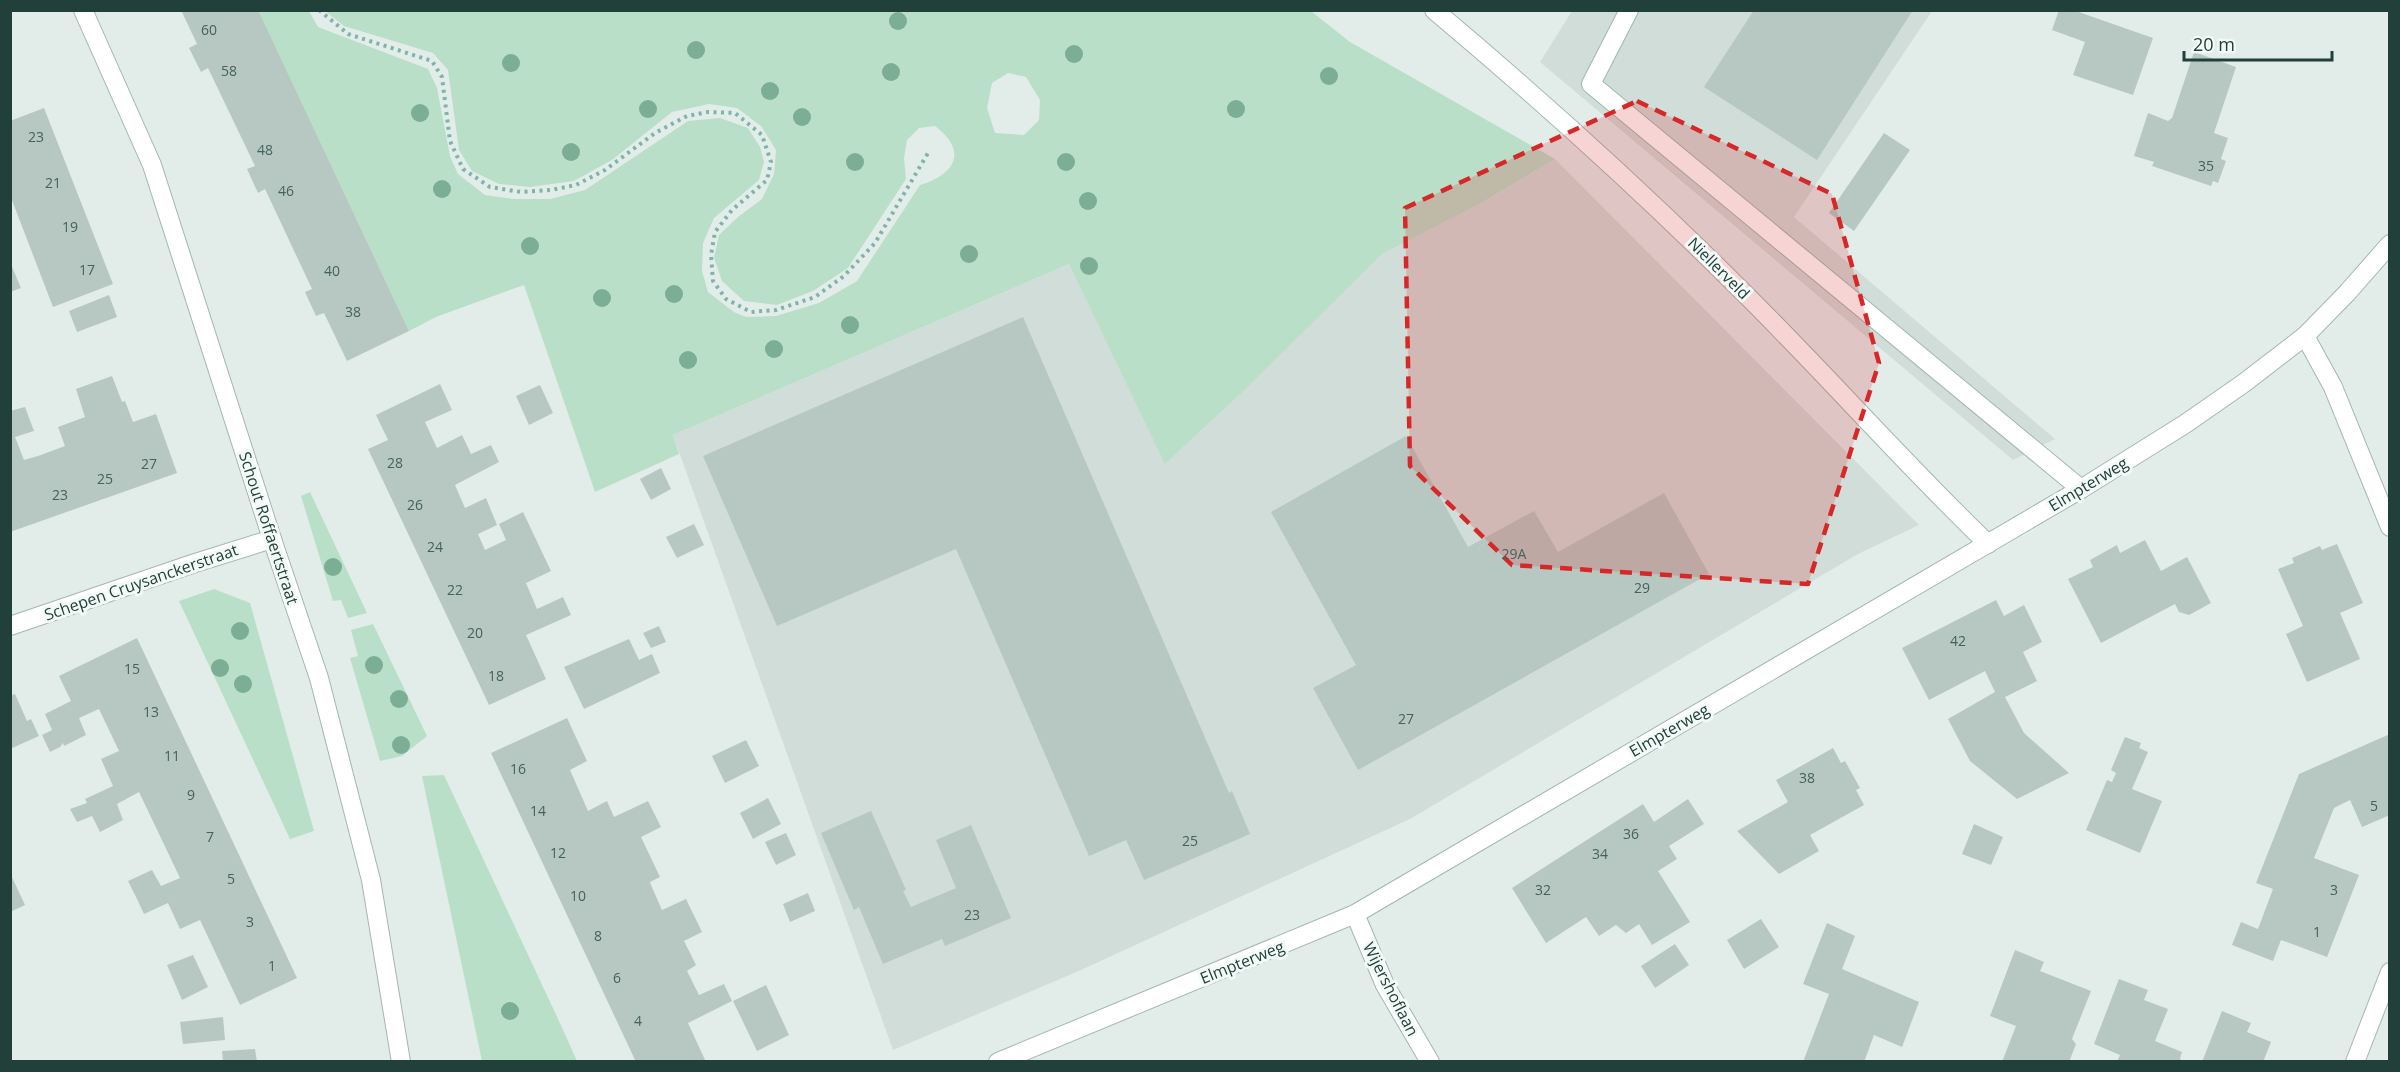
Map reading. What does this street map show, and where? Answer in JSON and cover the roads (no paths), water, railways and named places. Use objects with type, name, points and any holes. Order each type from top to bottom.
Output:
[{"type":"street","name":"Schout Roffaertstraat","points":[[83,10],[152,165],[319,678],[370,880],[402,1062]]},
{"type":"street","name":"Niellerveld","points":[[1434,10],[1548,107],[1645,195],[1741,289],[1931,489],[1988,544]]},
{"type":"street","points":[[1629,10],[1591,84],[2081,489]]},
{"type":"street","name":"Elmpterweg","points":[[998,1062],[1354,914],[1988,544],[2081,489],[2244,384],[2305,336],[2390,244]]},
{"type":"street","points":[[2305,336],[2333,387],[2390,527]]},
{"type":"street","name":"Schepen Cruysanckerstraat","points":[[10,626],[195,562],[272,539]]},
{"type":"street","name":"Wijershoflaan","points":[[1354,914],[1385,985],[1430,1062]]},
{"type":"street","points":[[2355,1062],[2390,972]]}]
